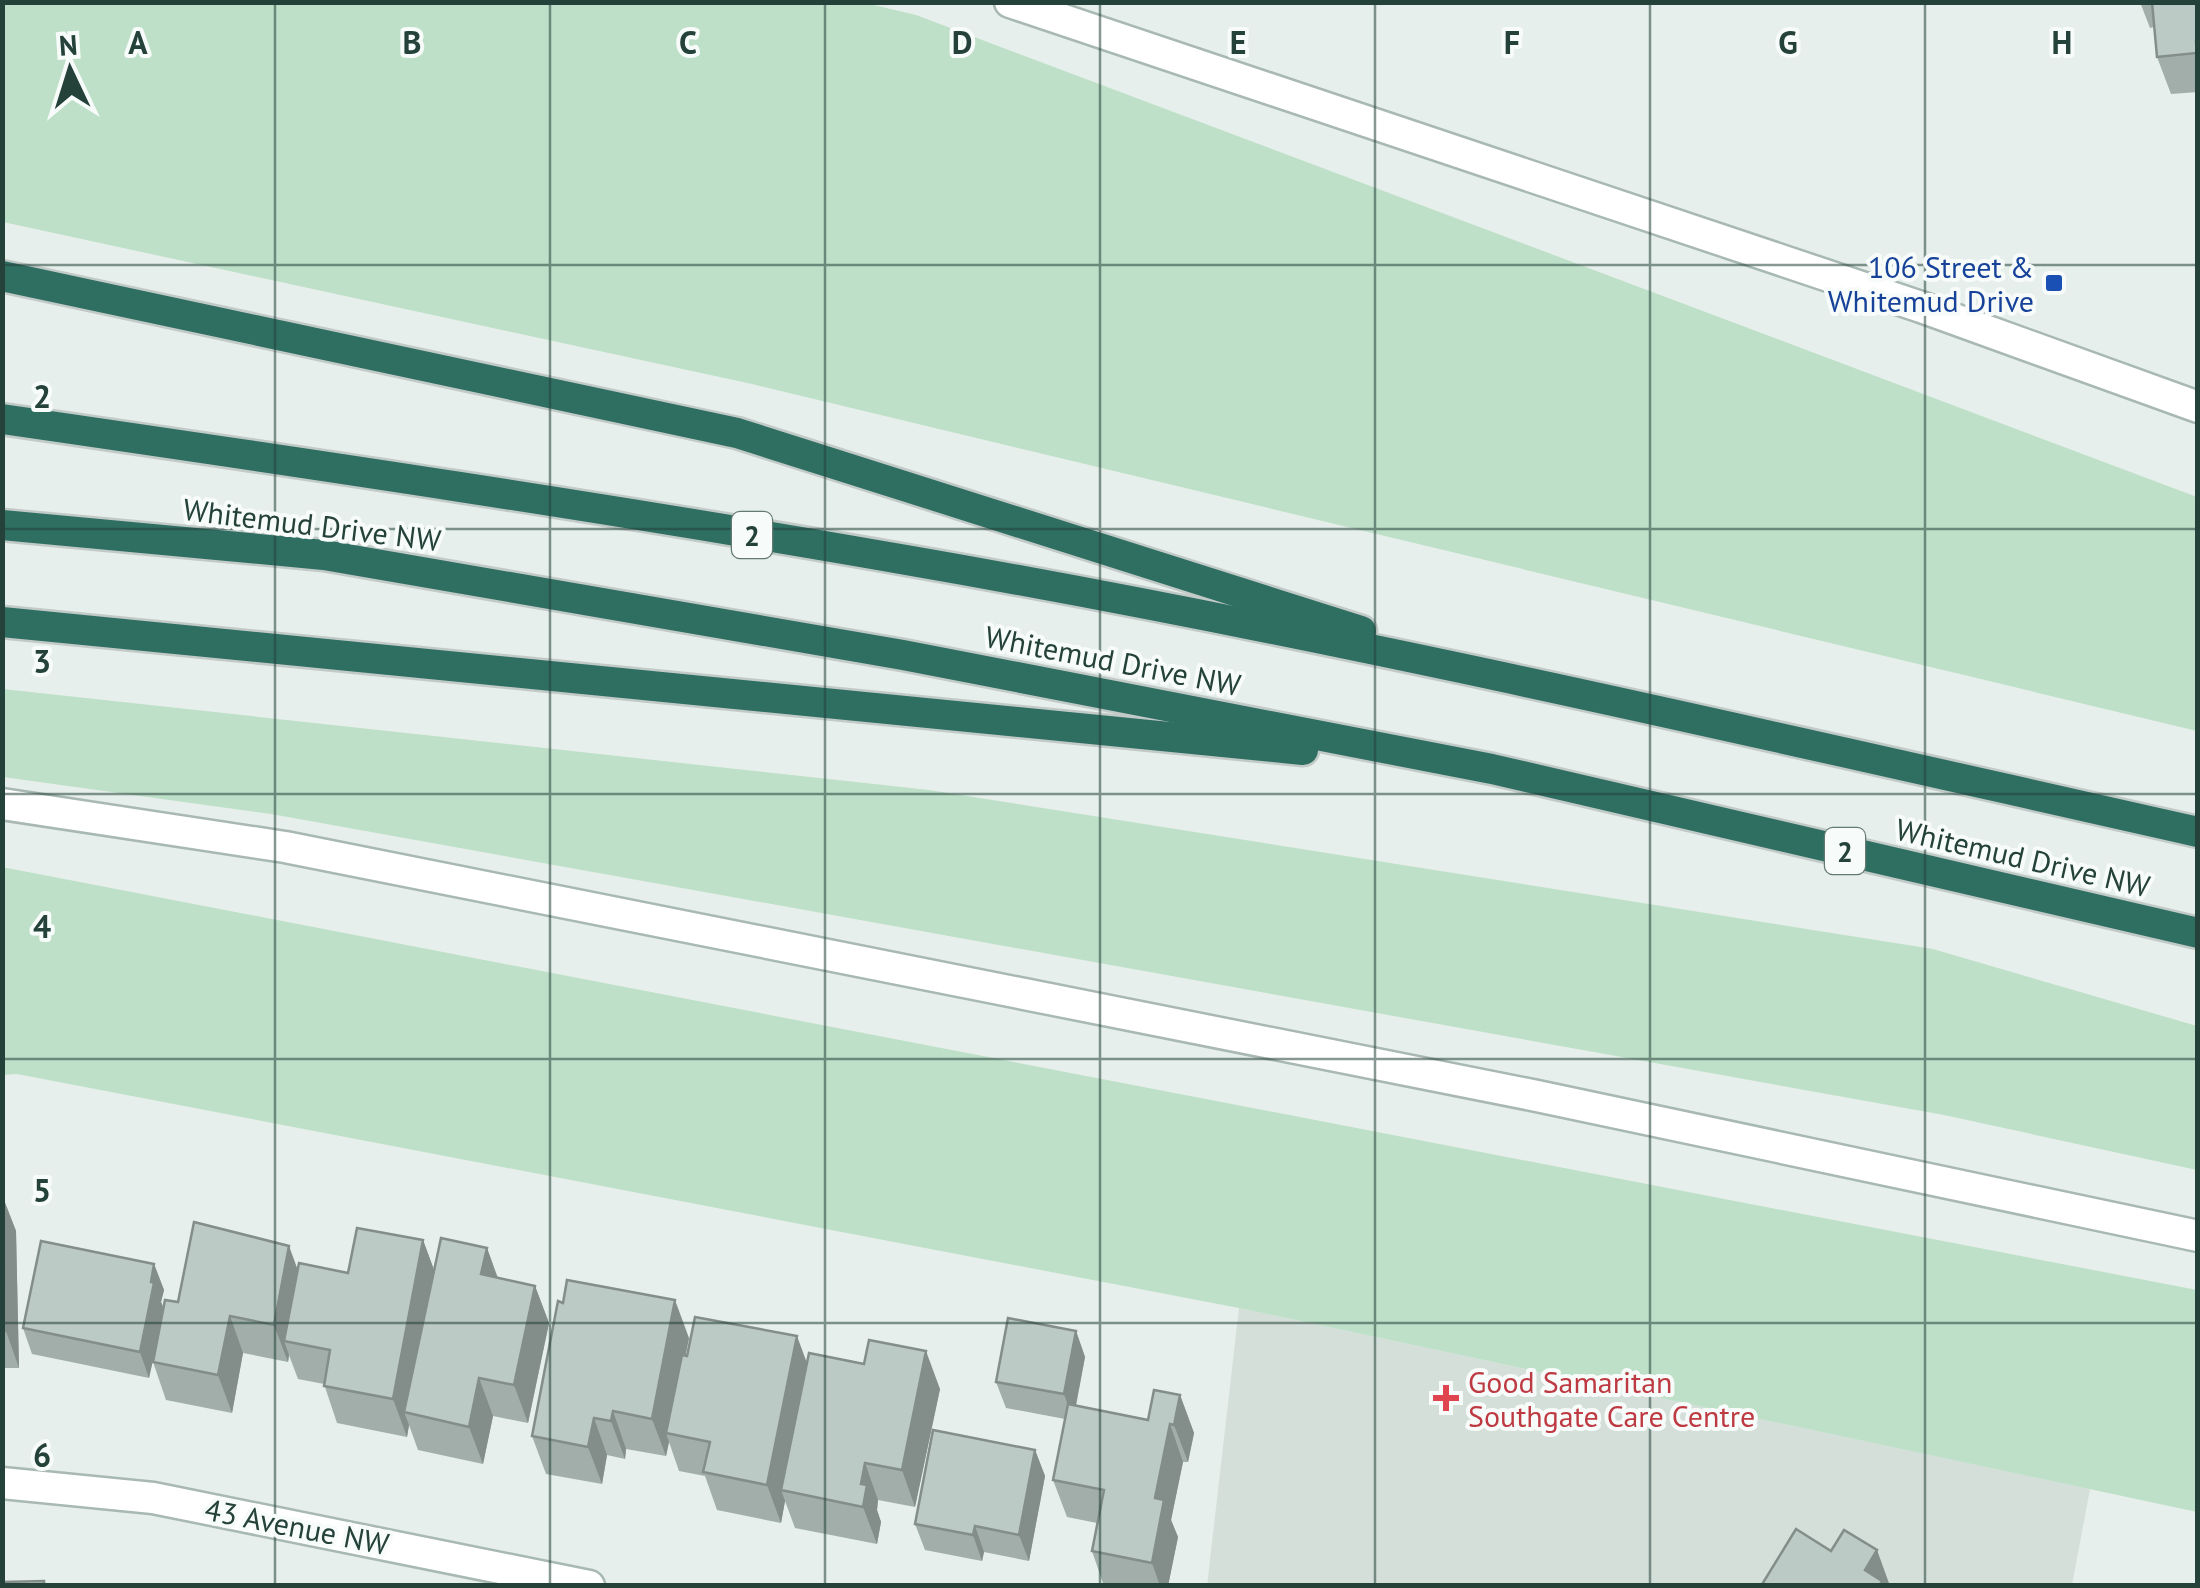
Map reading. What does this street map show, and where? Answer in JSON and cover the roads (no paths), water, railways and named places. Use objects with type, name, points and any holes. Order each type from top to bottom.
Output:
[{"type":"highway","points":[[2,276],[738,432],[1497,674]]},
{"type":"highway","name":"Whitemud Drive NW","points":[[2,419],[343,469],[915,562],[1497,674],[2198,832]]},
{"type":"highway","name":"Whitemud Drive NW","points":[[2,525],[324,556],[903,654],[1492,768],[2198,933]]},
{"type":"highway","points":[[2,622],[1492,768]]},
{"type":"street","points":[[1010,2],[1921,307],[2198,406]]},
{"type":"street","points":[[2,804],[305,851],[1518,1092],[2198,1236]]},
{"type":"street","name":"43 Avenue NW","points":[[2,1483],[153,1498],[590,1586]]},
{"type":"place","name":"106 Street & Whitemud Drive","points":[[2054,283]]},
{"type":"place","name":"Good Samaritan Southgate Care Centre","points":[[1446,1398]]}]
